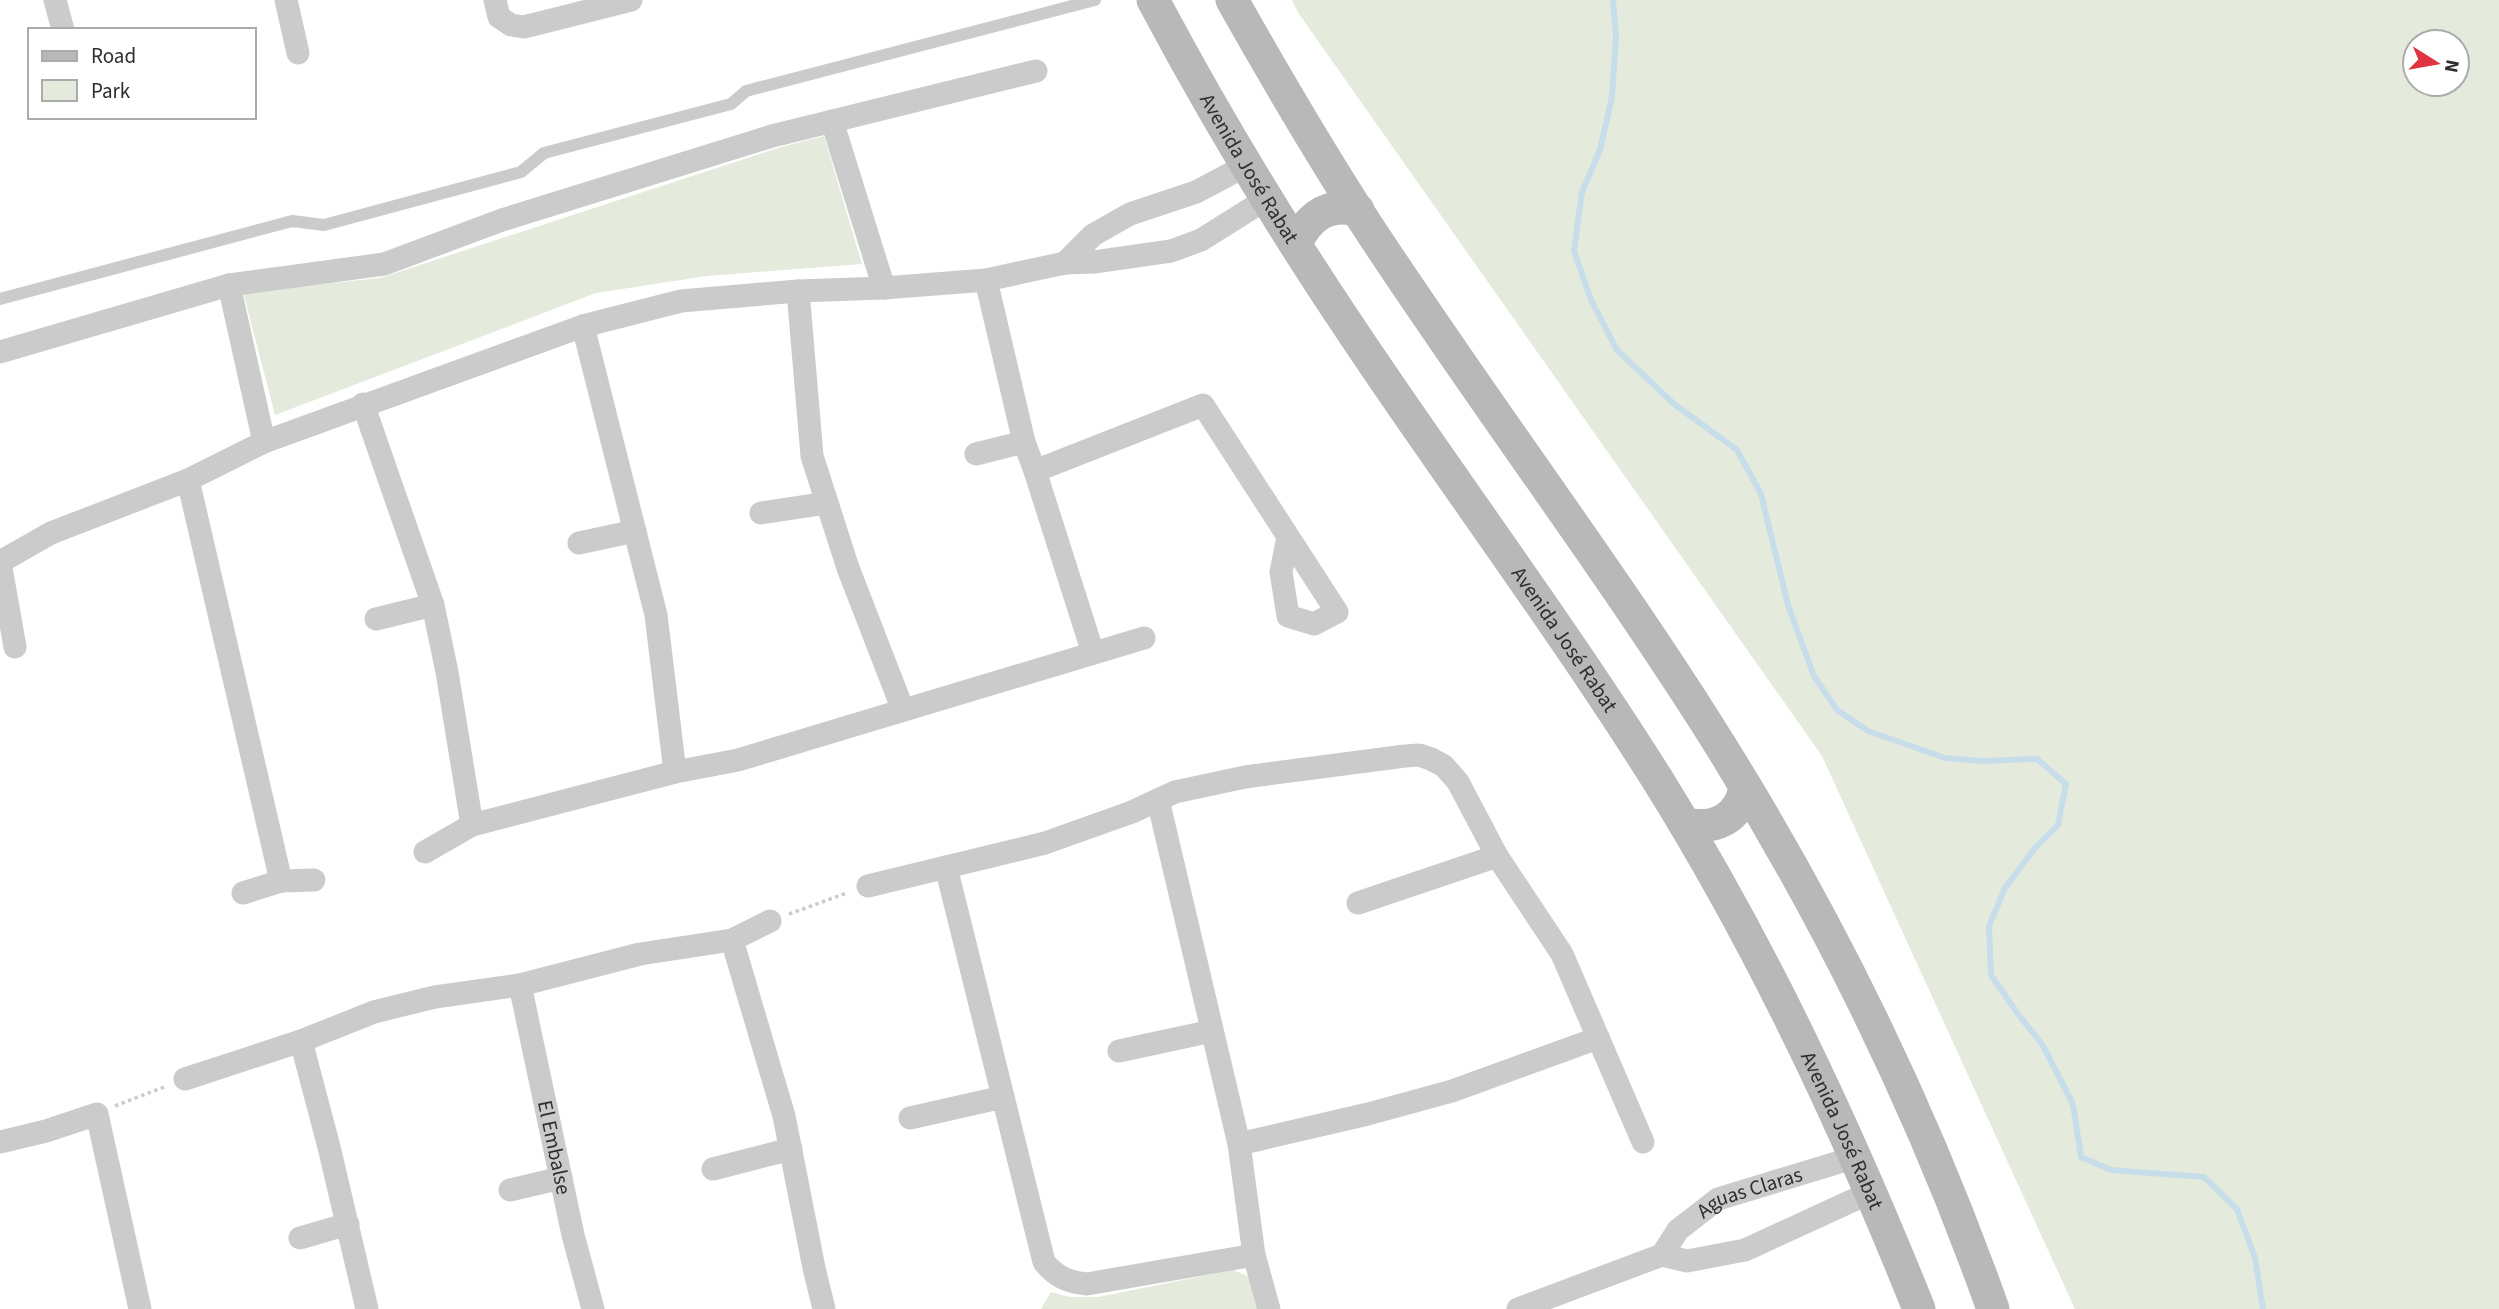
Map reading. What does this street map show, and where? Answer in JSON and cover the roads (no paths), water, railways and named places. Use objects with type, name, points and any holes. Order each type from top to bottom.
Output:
[{"type":"street","points":[[55,0],[62,28]]},
{"type":"street","points":[[286,0],[298,53]]},
{"type":"street","points":[[495,0],[499,18],[511,25],[524,27],[631,0]]},
{"type":"street","name":"Avenida José Rabat","points":[[1153,0],[1295,244],[1613,710],[1685,824],[1809,1054],[1920,1309]]},
{"type":"street","points":[[1232,0],[1358,210],[1669,668],[1780,845],[1868,1013],[1942,1175],[1993,1309]]},
{"type":"street","points":[[0,352],[229,285],[384,264],[502,220],[772,136],[1036,71]]},
{"type":"street","points":[[832,121],[884,288]]},
{"type":"street","points":[[1065,263],[1093,235],[1130,214],[1196,192],[1247,165]]},
{"type":"street","points":[[16,647],[0,562],[51,533],[188,480],[264,442],[363,404],[583,326],[681,301],[798,290],[884,288],[986,280],[1065,263],[1104,261],[1171,251],[1200,240],[1268,198]]},
{"type":"street","points":[[1295,244],[1302,230],[1317,214],[1340,207],[1358,210]]},
{"type":"street","points":[[986,280],[1024,442],[1093,653]]},
{"type":"street","points":[[229,285],[264,442]]},
{"type":"street","points":[[798,290],[811,456],[848,568],[903,710]]},
{"type":"street","points":[[583,326],[656,615],[675,772]]},
{"type":"street","points":[[363,404],[433,605],[472,824]]},
{"type":"street","points":[[1035,471],[1203,405],[1288,537]]},
{"type":"street","points":[[976,454],[1024,442]]},
{"type":"street","points":[[188,480],[281,881]]},
{"type":"street","points":[[761,513],[827,503]]},
{"type":"street","points":[[579,543],[635,531]]},
{"type":"street","points":[[376,619],[433,605]]},
{"type":"street","points":[[425,852],[472,824],[675,772],[738,760],[1144,638]]},
{"type":"street","points":[[867,886],[1045,844],[1175,792],[1245,777],[1419,755],[1444,766],[1458,782],[1497,856],[1562,954],[1643,1142]]},
{"type":"street","points":[[1685,824],[1704,826],[1724,821],[1739,807],[1745,788]]},
{"type":"street","points":[[1158,800],[1238,1143],[1254,1255],[1269,1309]]},
{"type":"street","points":[[1358,902],[1497,856]]},
{"type":"street","points":[[946,867],[1044,1262],[1053,1273],[1074,1283],[1087,1284],[1254,1255]]},
{"type":"street","points":[[243,893],[281,881],[314,880]]},
{"type":"street","points":[[185,1079],[301,1041],[374,1012],[435,997],[520,985],[640,954],[732,940],[770,921]]},
{"type":"street","points":[[732,940],[784,1116],[824,1309]]},
{"type":"street","name":"El Embalse","points":[[520,985],[561,1178],[593,1309]]},
{"type":"street","points":[[1119,1051],[1212,1031]]},
{"type":"street","points":[[1238,1143],[1368,1114],[1452,1091],[1598,1038]]},
{"type":"street","points":[[301,1041],[367,1309]]},
{"type":"street","points":[[910,1118],[1003,1097]]},
{"type":"street","points":[[0,1142],[47,1131],[97,1114],[140,1309]]},
{"type":"street","points":[[713,1169],[791,1149]]},
{"type":"street","name":"Aguas Claras","points":[[1661,1255],[1678,1230],[1718,1199],[1856,1157]]},
{"type":"street","points":[[510,1190],[561,1178]]},
{"type":"street","name":"Aguas Claras","points":[[1518,1309],[1661,1255],[1687,1261],[1745,1250],[1871,1192]]},
{"type":"street","points":[[300,1238],[348,1224]]},
{"type":"lane","points":[[0,299],[292,221],[324,225],[521,172],[544,153],[732,104],[746,91],[1095,0]]},
{"type":"waterway","points":[[1613,0],[1616,36],[1612,97],[1600,150],[1582,192],[1574,251],[1591,300],[1617,350],[1674,404],[1737,450],[1761,494],[1788,605],[1814,676],[1837,710],[1868,731],[1945,758],[1983,761],[2037,759],[2066,784],[2058,825],[2035,848],[2005,888],[1989,926],[1991,975],[2042,1044],[2073,1104],[2081,1157],[2111,1170],[2204,1177],[2237,1209],[2255,1258],[2263,1309]]}]
